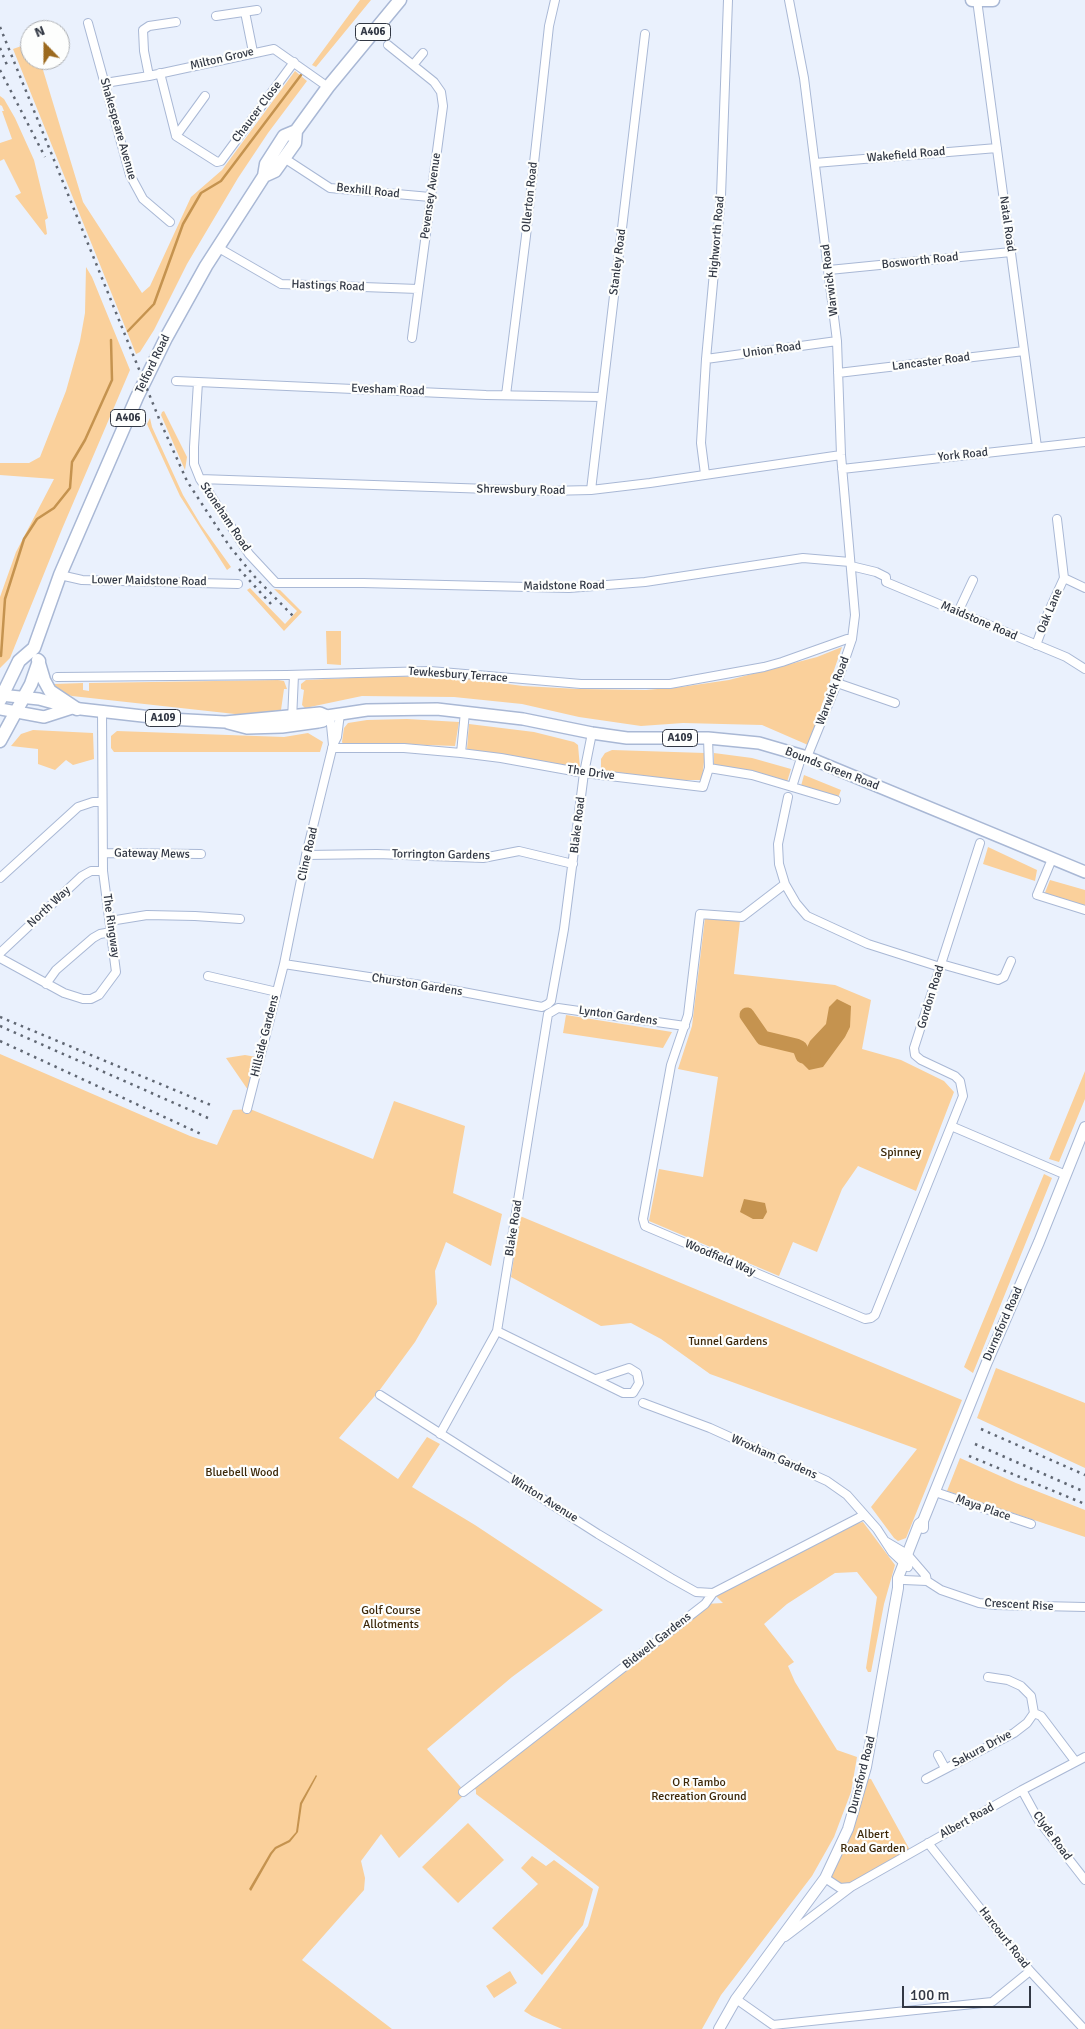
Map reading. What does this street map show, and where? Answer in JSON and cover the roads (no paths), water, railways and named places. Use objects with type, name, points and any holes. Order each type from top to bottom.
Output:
[{"type":"highway","name":"Telford Road","points":[[264,176],[275,171],[295,143],[296,131],[328,87],[400,0]]},
{"type":"highway","points":[[972,0],[993,0]]},
{"type":"highway","name":"Telford Road","points":[[1,696],[19,661],[34,648],[60,575],[137,397],[166,338],[217,247],[264,176],[266,164],[284,136],[296,131]]},
{"type":"highway","points":[[34,648],[44,680],[50,691],[75,708]]},
{"type":"highway","points":[[0,722],[24,698],[39,661]]},
{"type":"highway","points":[[0,741],[9,711]]},
{"type":"main road","name":"A109","points":[[1,696],[24,698]]},
{"type":"main road","name":"Bounds Green Road","points":[[24,698],[39,699],[75,708],[170,719],[225,722],[247,728],[292,721],[318,722],[333,715],[367,710],[437,709],[523,719],[627,738],[708,738],[759,743],[804,756],[1085,872]]},
{"type":"main road","name":"Bounds Green Road","points":[[9,711],[44,718],[75,708]]},
{"type":"main road","name":"Durnsford Road","points":[[778,1942],[825,1878],[848,1829],[864,1778],[901,1584],[898,1578],[907,1561],[919,1524],[923,1521],[986,1362],[1039,1242],[1085,1127]]},
{"type":"main road","name":"Albert Road","points":[[719,2029],[736,1999],[778,1942]]},
{"type":"street","name":"Highworth Road","points":[[705,474],[701,443],[706,359],[721,196],[728,0]]},
{"type":"street","name":"Warwick Road","points":[[789,0],[804,78],[837,341],[841,456],[855,624],[852,639],[837,683],[792,787]]},
{"type":"street","name":"Natal Road","points":[[978,0],[1037,447]]},
{"type":"street","name":"Ollerton Road","points":[[506,395],[549,26],[555,3]]},
{"type":"street","points":[[216,16],[257,10]]},
{"type":"street","points":[[245,12],[253,52]]},
{"type":"street","points":[[149,76],[144,51],[143,30],[149,26],[176,22]]},
{"type":"street","name":"Shakespeare Avenue","points":[[88,23],[134,186],[143,199],[170,222]]},
{"type":"street","name":"Stanley Road","points":[[591,490],[645,34]]},
{"type":"street","name":"Pevensey Avenue","points":[[388,45],[434,82],[441,92],[443,106],[412,338]]},
{"type":"street","name":"Milton Grove","points":[[105,83],[149,76],[253,52],[274,49],[328,87]]},
{"type":"street","points":[[414,65],[423,53]]},
{"type":"street","name":"Chaucer Close","points":[[176,136],[217,162],[220,161],[294,62]]},
{"type":"street","points":[[160,73],[176,136]]},
{"type":"street","points":[[176,136],[205,96]]},
{"type":"street","name":"Wakefield Road","points":[[815,163],[997,148]]},
{"type":"street","name":"Bexhill Road","points":[[284,158],[330,188],[430,198]]},
{"type":"street","name":"Hastings Road","points":[[217,247],[281,284],[418,289]]},
{"type":"street","name":"Bosworth Road","points":[[829,270],[1011,252]]},
{"type":"street","name":"Union Road","points":[[706,359],[837,341]]},
{"type":"street","name":"Lancaster Road","points":[[838,373],[1024,351]]},
{"type":"street","name":"Evesham Road","points":[[176,381],[601,398]]},
{"type":"street","name":"Stoneham Road","points":[[198,382],[194,464],[200,480],[249,554],[276,583]]},
{"type":"street","name":"York Road","points":[[842,469],[1085,442]]},
{"type":"street","name":"Shrewsbury Road","points":[[200,480],[547,491],[591,490],[841,456]]},
{"type":"street","name":"Oak Lane","points":[[1036,645],[1064,578],[1057,518]]},
{"type":"street","name":"Maidstone Road","points":[[276,583],[569,588],[645,582],[803,558],[851,564],[876,572],[886,576],[886,582],[1066,656],[1085,668]]},
{"type":"street","name":"Lower Maidstone Road","points":[[60,575],[82,580],[238,584]]},
{"type":"street","points":[[1064,578],[1085,588]]},
{"type":"street","points":[[958,612],[972,580]]},
{"type":"street","name":"Tewkesbury Terrace","points":[[57,677],[430,671],[581,684],[670,684],[764,667],[847,639],[852,639]]},
{"type":"street","points":[[292,721],[294,674]]},
{"type":"street","points":[[837,683],[895,703]]},
{"type":"street","name":"The Ringway","points":[[0,958],[46,984],[78,998],[91,999],[99,995],[114,976],[116,970],[103,870],[102,710]]},
{"type":"street","points":[[461,753],[465,712]]},
{"type":"street","name":"Cline Road","points":[[284,964],[306,855],[333,747],[338,737],[333,715]]},
{"type":"street","name":"Blake Road","points":[[440,1434],[497,1331],[528,1130],[561,947],[584,773],[592,733]]},
{"type":"street","points":[[708,738],[709,768],[752,776],[836,800]]},
{"type":"street","name":"The Drive","points":[[333,747],[404,748],[461,753],[584,773],[703,787],[709,768]]},
{"type":"street","points":[[788,796],[778,844],[779,864],[785,884],[796,903],[807,916],[868,944],[940,966],[998,980],[1004,977],[1011,961]]},
{"type":"street","points":[[0,878],[78,807],[88,803],[102,802]]},
{"type":"street","name":"Gordon Road","points":[[951,1126],[963,1096],[960,1081],[955,1076],[921,1060],[915,1055],[914,1048],[980,843]]},
{"type":"street","name":"Torrington Gardens","points":[[306,855],[376,854],[483,858],[519,851],[573,864]]},
{"type":"street","name":"Gateway Mews","points":[[103,853],[201,854]]},
{"type":"street","points":[[1052,859],[1037,895],[1085,910]]},
{"type":"street","name":"North Way","points":[[0,953],[82,876],[90,871],[103,870]]},
{"type":"street","name":"Woodfield Way","points":[[785,884],[742,917],[700,914],[685,1026],[671,1065],[643,1219],[645,1226],[865,1319],[871,1318],[875,1315],[951,1126]]},
{"type":"street","points":[[110,921],[147,915],[195,916],[240,920]]},
{"type":"street","points":[[46,984],[56,970],[93,938],[100,934],[111,932]]},
{"type":"street","name":"Hillside Gardens","points":[[247,1109],[284,964]]},
{"type":"street","name":"Churston Gardens","points":[[284,964],[550,1007]]},
{"type":"street","points":[[208,976],[277,992]]},
{"type":"street","name":"Lynton Gardens","points":[[550,1007],[685,1026]]},
{"type":"street","points":[[951,1126],[1066,1175]]},
{"type":"street","points":[[497,1331],[596,1380],[623,1393],[633,1393],[639,1383],[637,1373],[629,1368],[596,1380]]},
{"type":"street","name":"Winton Avenue","points":[[380,1395],[671,1578],[696,1592],[713,1593]]},
{"type":"street","name":"Wroxham Gardens","points":[[643,1403],[710,1428],[828,1481],[847,1495],[892,1552],[907,1561]]},
{"type":"street","name":"Maya Place","points":[[935,1492],[1031,1524]]},
{"type":"street","name":"Bidwell Gardens","points":[[463,1792],[705,1604],[713,1593],[864,1515]]},
{"type":"street","name":"Crescent Rise","points":[[907,1561],[926,1576],[927,1581]]},
{"type":"street","name":"Crescent Rise","points":[[901,1584],[927,1581],[941,1590],[978,1603],[1085,1607]]},
{"type":"street","points":[[988,1677],[1008,1680],[1021,1686],[1030,1696],[1034,1713],[1041,1716],[1075,1761]]},
{"type":"street","name":"Sakura Drive","points":[[926,1779],[1014,1733],[1034,1713]]},
{"type":"street","points":[[938,1755],[945,1768]]},
{"type":"street","name":"Albert Road","points":[[778,1942],[851,1887],[1022,1790],[1085,1757]]},
{"type":"street","name":"Clyde Road","points":[[1022,1790],[1039,1821],[1085,1880]]},
{"type":"street","name":"Harcourt Road","points":[[928,1843],[1030,1971],[1084,2029]]},
{"type":"street","points":[[825,1878],[840,1888],[851,1887]]},
{"type":"street","points":[[736,1999],[773,2025],[992,2002],[1030,1971]]},
{"type":"waterway","points":[[128,331],[154,304],[183,224],[201,193],[221,181],[301,75]]},
{"type":"waterway","points":[[1,656],[5,599],[24,539],[37,519],[54,508],[70,488],[72,462],[85,440],[112,380],[111,340]]},
{"type":"waterway","points":[[747,1015],[763,1038],[796,1046],[800,1048],[803,1056]]},
{"type":"railway","points":[[0,27],[160,421],[187,481],[230,547],[255,577],[293,616]]},
{"type":"railway","points":[[0,48],[7,65]]},
{"type":"railway","points":[[0,70],[45,157]]},
{"type":"railway","points":[[239,569],[271,604]]},
{"type":"railway","points":[[0,1017],[213,1106]]},
{"type":"railway","points":[[0,1026],[208,1118]]},
{"type":"railway","points":[[0,1041],[201,1134]]},
{"type":"railway","points":[[981,1429],[1085,1475]]},
{"type":"railway","points":[[975,1444],[1085,1492]]},
{"type":"railway","points":[[969,1456],[1085,1504]]},
{"type":"park label","name":"Spinney","points":[[901,1153]]},
{"type":"park label","name":"Tunnel Gardens","points":[[728,1342]]},
{"type":"park label","name":"Bluebell Wood","points":[[242,1473]]},
{"type":"park label","name":"Golf Course Allotments","points":[[391,1618]]},
{"type":"park label","name":"O R Tambo Recreation Ground","points":[[699,1790]]},
{"type":"park label","name":"Albert Road Garden","points":[[873,1842]]}]
